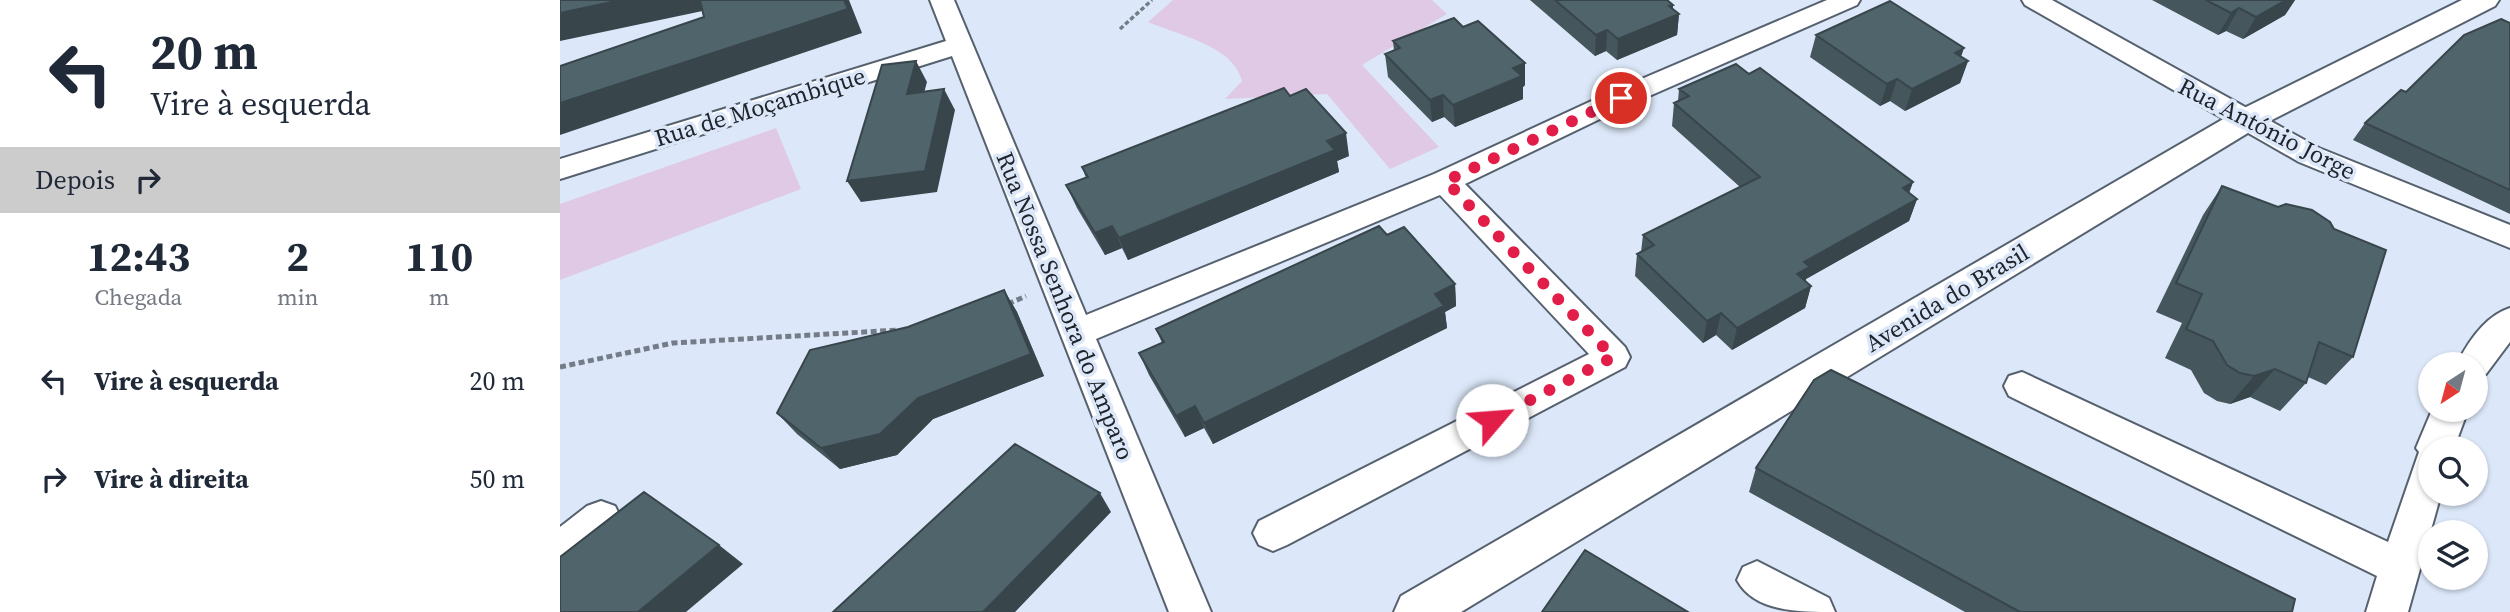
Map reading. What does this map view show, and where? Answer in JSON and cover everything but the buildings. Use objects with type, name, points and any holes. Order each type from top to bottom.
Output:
[{"type":"street","name":"Rua Nossa Senhora do Amparo","points":[[942,0],[1190,612]]},
{"type":"street","points":[[1076,333],[1446,181],[1621,98],[1848,0]]},
{"type":"street","name":"Rua António Jorge","points":[[2034,0],[2244,121],[2309,155],[2510,237]]},
{"type":"street","name":"Avenida do Brasil","points":[[1418,612],[2244,121],[2485,0]]},
{"type":"street","name":"Rua de Moçambique","points":[[560,169],[960,45]]},
{"type":"street","points":[[1273,533],[1613,357],[1446,181]]},
{"type":"street","points":[[2482,352],[2510,321]]},
{"type":"street","points":[[2022,386],[2400,567]]},
{"type":"street","points":[[2387,612],[2418,506]]},
{"type":"street","points":[[560,551],[601,518]]},
{"type":"street","points":[[1757,580],[1814,612]]},
{"type":"path","points":[[1120,29],[1152,0]]},
{"type":"path","points":[[1006,305],[1055,283]]},
{"type":"path","points":[[560,367],[673,343],[903,330]]},
{"type":"shaded area","points":[[1173,0],[1432,0],[1447,14],[1362,65],[1439,147],[1390,169],[1327,94],[1225,99],[1242,81],[1237,69],[1228,59],[1203,43],[1148,22]]},
{"type":"shaded area","points":[[776,128],[801,189],[560,280],[560,204]]},
{"type":"route","points":[[1492,420],[1613,357],[1446,181],[1621,98]]}]
